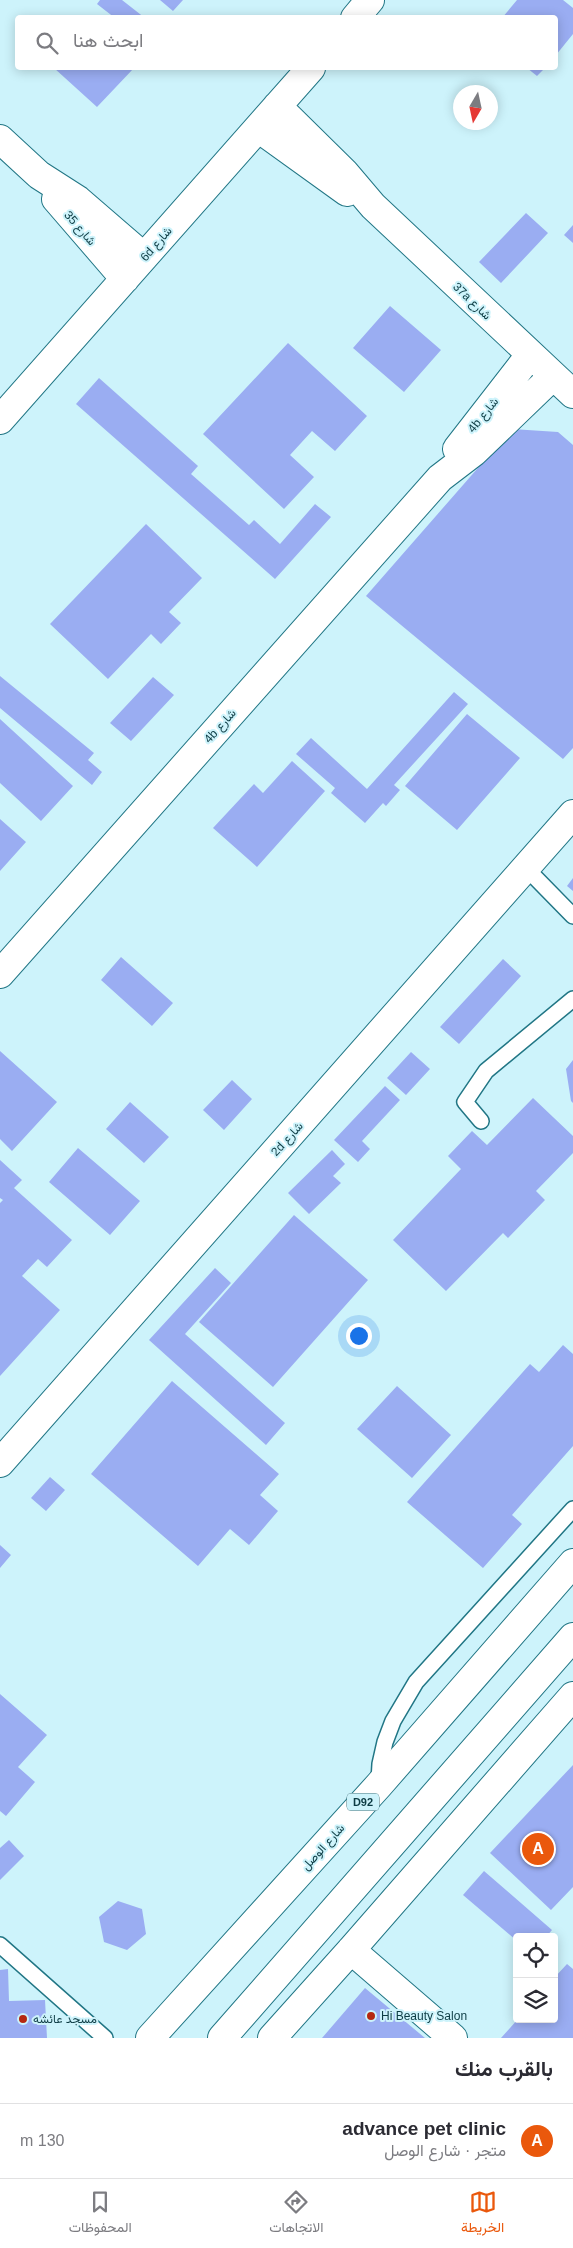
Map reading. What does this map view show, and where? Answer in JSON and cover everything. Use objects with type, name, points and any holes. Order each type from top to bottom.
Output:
[{"type":"street","points":[[358,15],[370,0]]},
{"type":"street","name":"6d شارع","points":[[0,420],[309,70]]},
{"type":"street","name":"37a شارع","points":[[277,106],[355,183],[373,206],[530,356],[573,394]]},
{"type":"street","name":"37a شارع","points":[[258,128],[333,184],[373,206]]},
{"type":"street","name":"شارع 35","points":[[0,138],[39,175],[78,200],[144,258]]},
{"type":"street","name":"شارع 35","points":[[39,175],[64,210],[125,279]]},
{"type":"street","name":"4b شارع","points":[[0,974],[440,478],[464,439],[530,356]]},
{"type":"street","name":"4b شارع","points":[[440,478],[474,452],[553,376]]},
{"type":"street","name":"2d شارع","points":[[0,1463],[573,814]]},
{"type":"street","name":"شارع الوصل","points":[[150,2038],[379,1785],[573,1563]]},
{"type":"street","points":[[222,2038],[573,1637]]},
{"type":"street","points":[[272,2038],[573,1696]]},
{"type":"street","points":[[351,1950],[453,2038]]},
{"type":"lane","points":[[526,868],[573,916]]},
{"type":"lane","points":[[481,1121],[465,1102],[486,1070],[573,999]]},
{"type":"lane","points":[[379,1785],[380,1764],[385,1742],[403,1701],[416,1682],[573,1509]]},
{"type":"lane","points":[[0,1946],[105,2038]]},
{"type":"building","points":[[100,0],[122,0],[141,15],[111,15],[97,4]]},
{"type":"building","points":[[160,0],[183,0],[173,11]]},
{"type":"building","points":[[517,0],[563,0],[573,8],[573,34],[558,53],[558,15],[504,15]]},
{"type":"building","points":[[56,70],[132,70],[97,107]]},
{"type":"building","points":[[530,70],[543,70],[537,76]]},
{"type":"building","points":[[526,213],[548,233],[501,283],[479,262]]},
{"type":"building","points":[[573,225],[573,243],[564,235]]},
{"type":"building","points":[[390,306],[441,350],[404,392],[353,348]]},
{"type":"building","points":[[288,343],[367,416],[335,451],[312,431],[290,455],[314,477],[284,509],[203,434]]},
{"type":"building","points":[[99,378],[198,466],[191,474],[249,525],[254,520],[280,544],[315,504],[331,517],[275,579],[76,404]]},
{"type":"building","points":[[512,429],[558,432],[573,445],[573,748],[563,759],[366,596]]},
{"type":"building","points":[[146,524],[202,578],[169,612],[181,623],[161,644],[151,634],[108,679],[50,624]]},
{"type":"building","points":[[0,676],[94,753],[88,760],[102,772],[92,785],[0,708]]},
{"type":"building","points":[[153,677],[174,695],[131,741],[110,723]]},
{"type":"building","points":[[454,692],[468,704],[394,785],[400,790],[386,806],[383,803],[365,823],[331,793],[335,788],[296,754],[311,738],[367,789]]},
{"type":"building","points":[[467,714],[520,758],[457,830],[405,786]]},
{"type":"building","points":[[0,719],[73,786],[41,821],[0,783]]},
{"type":"building","points":[[292,761],[325,791],[257,867],[213,828],[254,784],[263,793]]},
{"type":"building","points":[[0,819],[26,842],[0,871]]},
{"type":"building","points":[[573,878],[573,891],[567,886]]},
{"type":"building","points":[[121,957],[173,1003],[152,1026],[101,980]]},
{"type":"building","points":[[503,959],[521,976],[459,1044],[440,1027]]},
{"type":"building","points":[[0,1051],[57,1102],[12,1151],[0,1139]]},
{"type":"building","points":[[411,1052],[430,1069],[406,1095],[387,1078]]},
{"type":"building","points":[[573,1060],[573,1103],[571,1101],[566,1069]]},
{"type":"building","points":[[232,1080],[252,1099],[224,1130],[203,1110]]},
{"type":"building","points":[[385,1086],[400,1100],[362,1141],[370,1149],[358,1162],[334,1140]]},
{"type":"building","points":[[533,1098],[573,1136],[573,1153],[536,1191],[545,1200],[508,1238],[503,1233],[446,1291],[393,1240],[461,1169],[448,1156],[472,1131],[487,1145]]},
{"type":"building","points":[[130,1102],[169,1137],[144,1163],[106,1129]]},
{"type":"building","points":[[78,1148],[140,1201],[110,1235],[49,1182]]},
{"type":"building","points":[[332,1150],[345,1164],[333,1176],[341,1183],[309,1214],[288,1193]]},
{"type":"building","points":[[0,1160],[22,1180],[14,1188],[72,1240],[47,1267],[38,1259],[22,1276],[60,1310],[0,1376],[0,1203],[3,1200],[0,1198]]},
{"type":"building","points":[[294,1215],[368,1280],[273,1387],[199,1322]]},
{"type":"building","points":[[215,1268],[231,1283],[185,1334],[285,1423],[266,1445],[149,1340]]},
{"type":"building","points":[[563,1345],[573,1354],[573,1446],[512,1515],[522,1524],[483,1568],[407,1502],[530,1364],[539,1372]]},
{"type":"building","points":[[172,1381],[279,1474],[260,1495],[278,1511],[249,1545],[230,1529],[198,1566],[91,1474]]},
{"type":"building","points":[[397,1386],[451,1435],[412,1478],[357,1429]]},
{"type":"building","points":[[50,1477],[65,1490],[46,1511],[31,1498]]},
{"type":"building","points":[[0,1545],[11,1555],[0,1568]]},
{"type":"building","points":[[0,1694],[47,1735],[18,1767],[35,1782],[6,1816],[0,1811]]},
{"type":"building","points":[[573,1765],[573,1887],[551,1910],[490,1853]]},
{"type":"building","points":[[9,1840],[24,1856],[0,1880],[0,1848]]},
{"type":"building","points":[[484,1871],[552,1930],[549,1933],[513,1933],[513,1938],[463,1895]]},
{"type":"building","points":[[118,1901],[142,1909],[146,1934],[127,1950],[104,1942],[99,1917]]},
{"type":"building","points":[[567,1964],[573,1969],[573,2038],[501,2038],[514,2023],[558,2023],[558,1974]]},
{"type":"building","name":"مسجد عائشه","points":[[8,1969],[9,2001],[45,2000],[47,2038],[0,2038],[0,1970]]},
{"type":"building","points":[[365,1988],[425,2038],[322,2038]]},
{"type":"place","name":"advance pet clinic","points":[[538,1849]]},
{"type":"place","name":"Hi Beauty Salon","points":[[371,2016]]},
{"type":"place","name":"مسجد عائشه","points":[[23,2019]]}]
